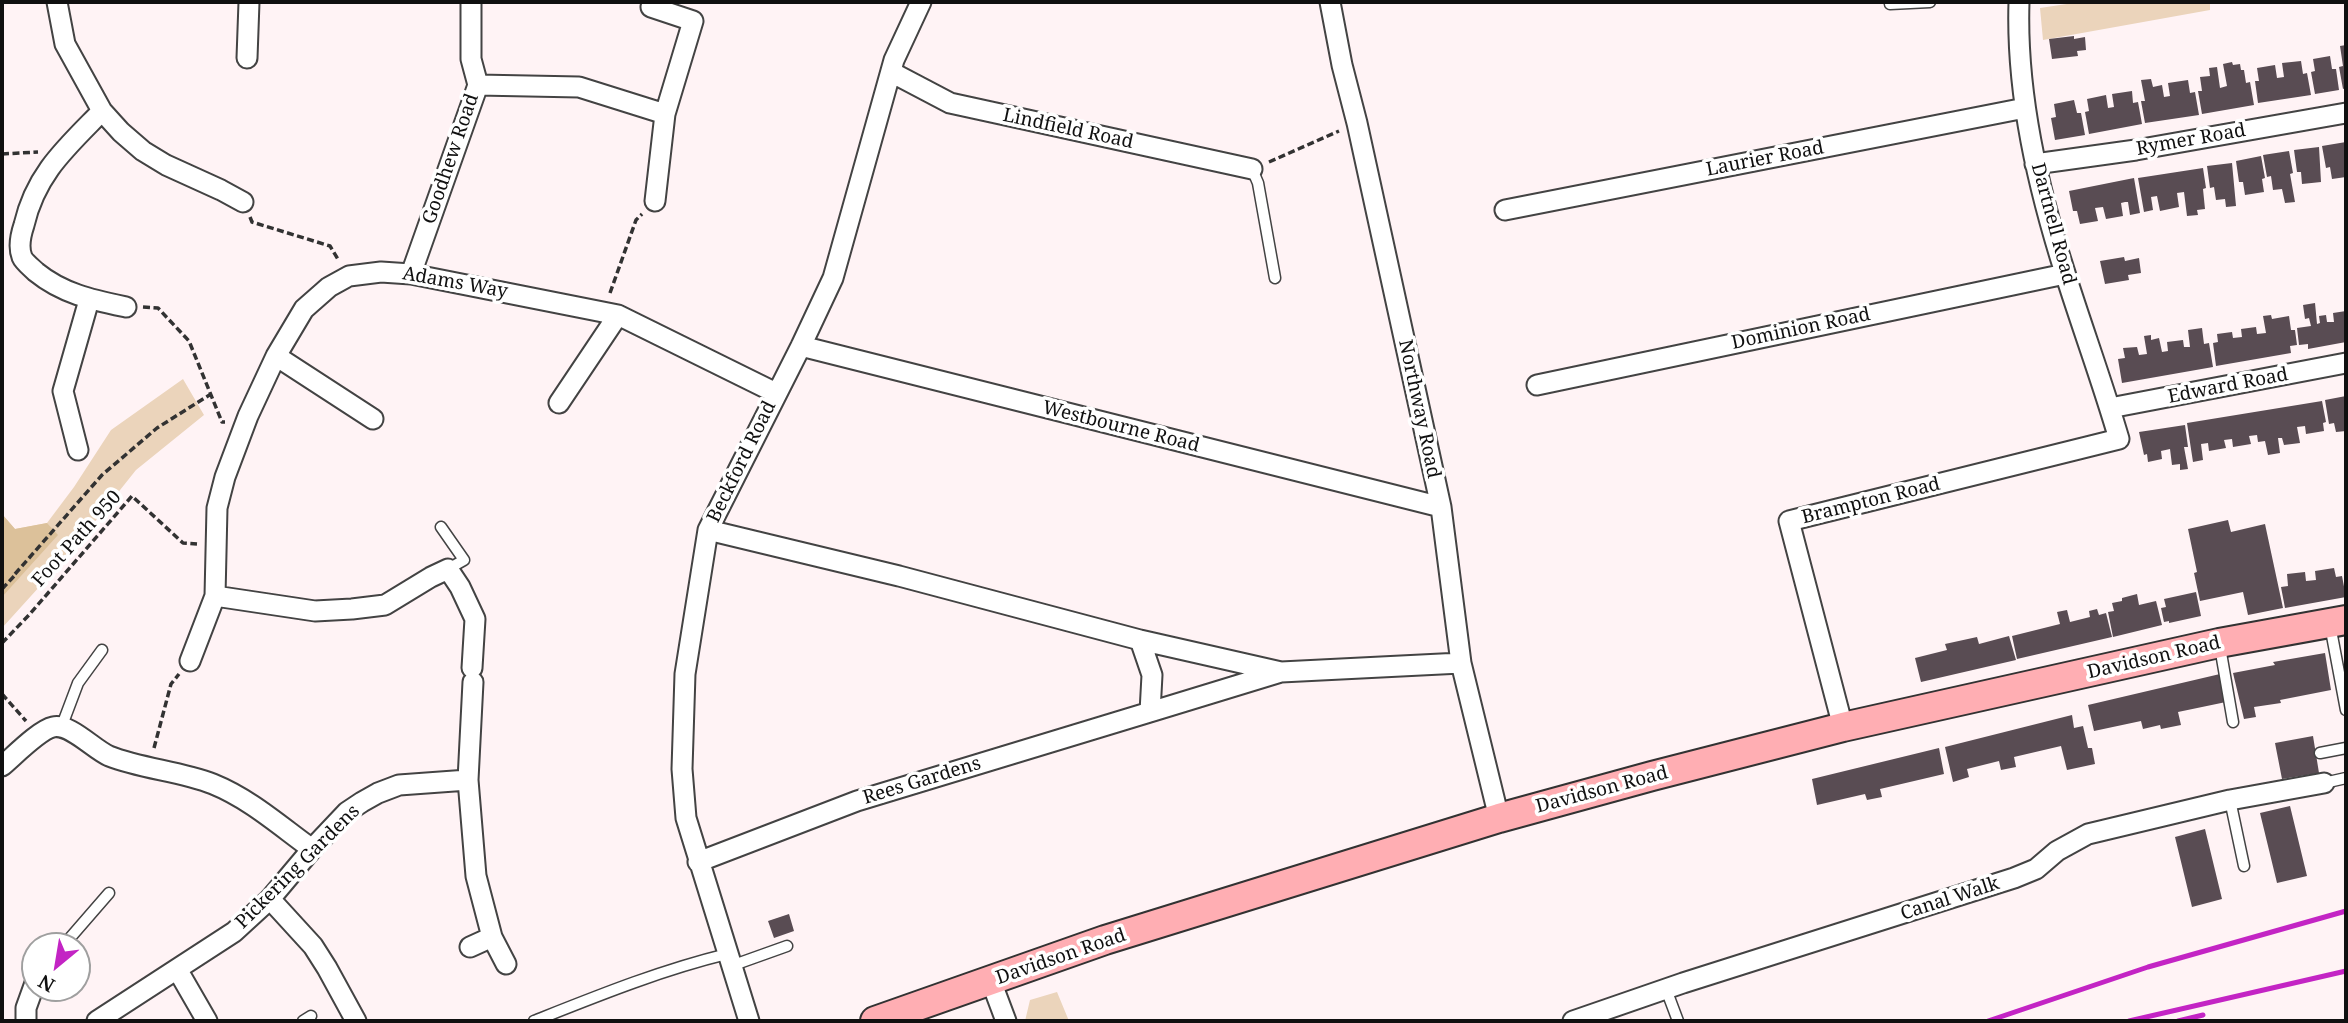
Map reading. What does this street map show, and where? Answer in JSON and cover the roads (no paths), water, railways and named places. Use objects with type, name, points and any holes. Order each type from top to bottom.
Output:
[{"type":"street","points":[[57,2],[65,44],[102,111],[121,132],[143,151],[166,165],[243,202]]},
{"type":"street","points":[[247,58],[249,2]]},
{"type":"street","name":"Goodhew Road","points":[[411,274],[478,85],[471,59],[471,2]]},
{"type":"street","name":"Beckford Road","points":[[749,1021],[686,818],[682,769],[685,674],[708,530],[833,278],[894,60],[920,2]]},
{"type":"street","name":"Northway Road","points":[[1330,2],[1441,507],[1461,663],[1499,818]]},
{"type":"street","name":"Dartnell Road","points":[[2019,2],[2018,27],[2025,108],[2035,164],[2065,274],[2119,439]]},
{"type":"street","points":[[651,7],[693,20],[665,114],[655,201]]},
{"type":"street","name":"Lindfield Road","points":[[891,72],[950,103],[1252,169]]},
{"type":"street","points":[[478,85],[579,87],[665,114]]},
{"type":"street","name":"Laurier Road","points":[[1505,210],[2025,108]]},
{"type":"street","points":[[102,111],[46,170],[26,215],[20,240],[22,257],[44,278],[63,290],[89,300],[126,307]]},
{"type":"street","name":"Rymer Road","points":[[2035,164],[2136,150],[2346,113]]},
{"type":"street","name":"Adams Way","points":[[190,661],[215,596],[217,508],[243,428],[276,356],[304,309],[328,287],[349,276],[381,272],[411,274],[611,313],[776,393]]},
{"type":"street","name":"Dominion Road","points":[[1537,385],[2065,274]]},
{"type":"street","points":[[78,450],[63,391],[89,300]]},
{"type":"street","points":[[559,403],[611,313]]},
{"type":"street","name":"Westbourne Road","points":[[801,346],[1441,507]]},
{"type":"street","points":[[276,356],[373,419]]},
{"type":"street","name":"Edward Road","points":[[2110,408],[2346,363]]},
{"type":"street","name":"Brampton Road","points":[[1843,727],[1789,521],[2119,439]]},
{"type":"street","name":"Rees Gardens","points":[[708,530],[900,576],[1140,640],[1281,673]]},
{"type":"street","points":[[215,596],[315,611],[363,608],[385,605],[448,569],[475,619],[468,780],[476,876],[492,937],[506,964]]},
{"type":"street","name":"Davidson Road","points":[[875,1021],[1105,940],[1499,818],[1652,776],[1843,727],[2219,643],[2338,621]]},
{"type":"street","points":[[1140,640],[1152,675],[1150,712]]},
{"type":"street","name":"Rees Gardens","points":[[698,862],[857,801],[1281,673],[1461,663]]},
{"type":"street","points":[[2,766],[38,735],[52,727],[61,728],[107,755],[211,783],[232,793],[312,849]]},
{"type":"street","name":"Pickering Gardens","points":[[97,1021],[234,932],[270,899],[347,812],[378,793],[399,785],[468,780]]},
{"type":"street","name":"Canal Walk","points":[[1573,1021],[2014,878],[2036,869],[2057,851],[2088,834],[2231,800],[2324,783]]},
{"type":"street","points":[[270,899],[313,946],[356,1021]]},
{"type":"street","points":[[470,947],[492,937]]},
{"type":"street","points":[[177,969],[207,1021]]},
{"type":"street","points":[[991,981],[1006,1021]]},
{"type":"street","points":[[26,1021],[28,1002]]},
{"type":"lane","points":[[1890,4],[1930,2]]},
{"type":"lane","points":[[1252,169],[1258,183],[1275,278]]},
{"type":"lane","points":[[441,527],[464,560],[448,569]]},
{"type":"lane","points":[[2338,621],[2346,710]]},
{"type":"lane","points":[[2219,643],[2233,722]]},
{"type":"lane","points":[[61,728],[78,683],[102,650]]},
{"type":"lane","points":[[2320,753],[2346,748]]},
{"type":"lane","points":[[2324,783],[2346,778]]},
{"type":"lane","points":[[2231,800],[2244,866]]},
{"type":"lane","points":[[75,932],[109,893]]},
{"type":"lane","points":[[534,1021],[694,962],[729,960],[787,946]]},
{"type":"lane","points":[[1666,989],[1678,1021]]},
{"type":"railway","points":[[1988,1021],[2148,967],[2346,911]]},
{"type":"railway","points":[[2129,1021],[2346,971]]},
{"type":"railway","points":[[2178,1021],[2203,1015]]}]
